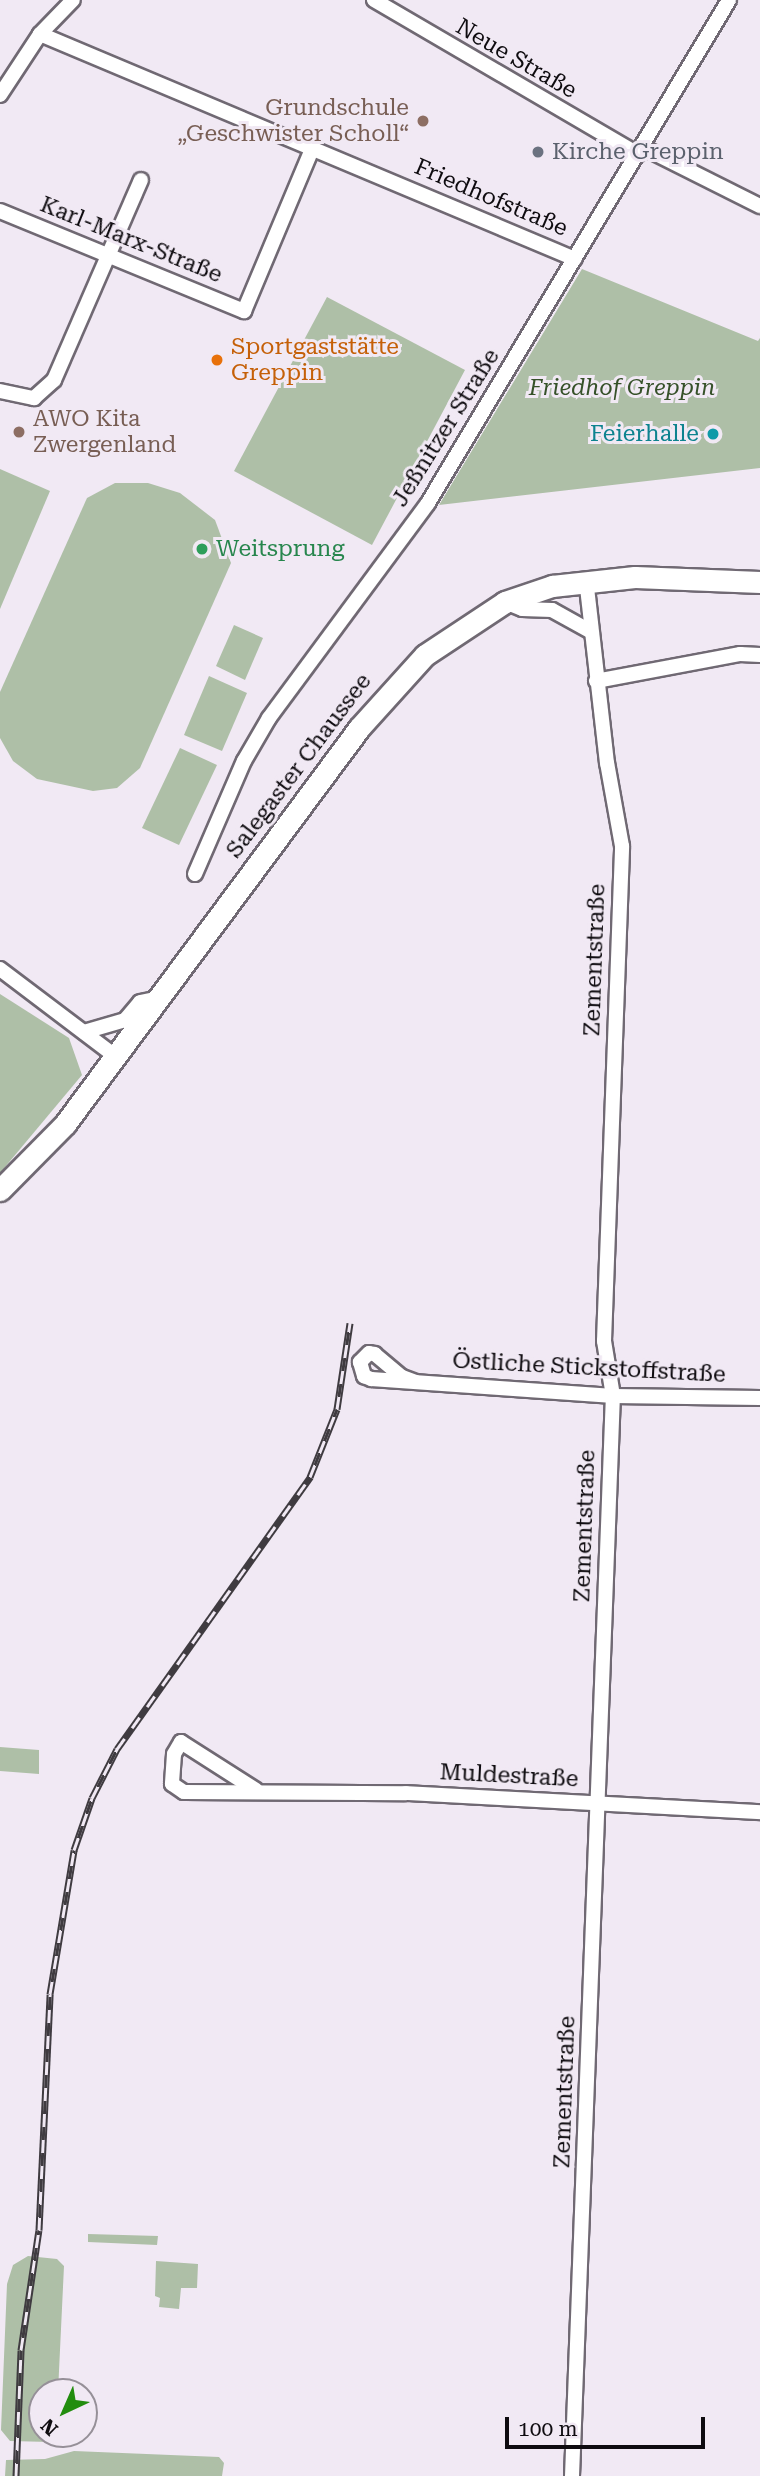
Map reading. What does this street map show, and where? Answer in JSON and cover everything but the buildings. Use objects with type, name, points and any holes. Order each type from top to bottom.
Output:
[{"type":"main road","name":"Salegaster Chaussee","points":[[0,1190],[51,1142],[396,682],[444,640],[505,602],[586,580],[635,577],[760,582]]},
{"type":"street","points":[[0,95],[40,34],[73,0]]},
{"type":"street","name":"Neue Straße","points":[[374,0],[640,150],[760,206]]},
{"type":"street","name":"Jeßnitzer Straße","points":[[195,874],[244,761],[269,718],[428,503],[729,0]]},
{"type":"street","name":"Friedhofstraße","points":[[40,34],[575,259]]},
{"type":"street","name":"Karl-Marx-Straße","points":[[0,211],[244,311],[312,149]]},
{"type":"street","points":[[0,391],[26,399],[49,388],[75,341],[141,180]]},
{"type":"street","name":"Zementstraße","points":[[572,2476],[613,1396],[604,1342],[622,846],[596,681],[586,580]]},
{"type":"street","points":[[505,602],[522,609],[552,610],[590,631]]},
{"type":"street","points":[[596,681],[740,654],[760,655]]},
{"type":"street","points":[[0,969],[115,1056]]},
{"type":"street","points":[[83,1032],[125,1020],[140,1002],[156,999]]},
{"type":"street","name":"Östliche Stickstoffstraße","points":[[416,1382],[613,1396],[760,1398]]},
{"type":"street","name":"Muldestraße","points":[[257,1790],[181,1742],[174,1754],[172,1784],[184,1792],[257,1790],[760,1812]]},
{"type":"green space","name":"Friedhof Greppin","points":[[582,269],[758,341],[760,338],[760,468],[439,505]]},
{"type":"green space","points":[[327,297],[465,370],[372,545],[234,471]]},
{"type":"green space","points":[[0,469],[50,491],[0,609]]},
{"type":"green space","points":[[115,483],[148,483],[180,493],[215,520],[231,563],[140,768],[117,788],[93,791],[37,779],[13,761],[0,738],[0,692],[87,498]]},
{"type":"green space","points":[[234,625],[263,638],[245,680],[216,666]]},
{"type":"green space","points":[[209,676],[247,693],[222,751],[184,735]]},
{"type":"green space","points":[[180,748],[217,765],[179,845],[142,828]]},
{"type":"green space","points":[[0,994],[69,1038],[82,1075],[0,1173]]},
{"type":"green space","points":[[0,1747],[39,1750],[39,1774],[0,1771]]},
{"type":"green space","points":[[88,2234],[158,2236],[157,2245],[88,2242]]},
{"type":"green space","points":[[28,2256],[57,2259],[64,2266],[59,2378],[28,2378],[28,2441],[10,2441],[1,2430],[7,2284],[13,2265]]},
{"type":"green space","points":[[156,2261],[198,2264],[197,2288],[181,2288],[179,2309],[159,2307],[160,2298],[155,2296]]},
{"type":"green space","points":[[74,2451],[219,2457],[224,2463],[222,2476],[5,2476],[6,2460],[45,2459]]},
{"type":"railway","points":[[16,2476],[21,2350],[39,2230],[50,1994],[74,1850],[92,1798],[117,1749],[310,1477],[337,1409],[350,1323]]},
{"type":"place","name":"Grundschule „Geschwister Scholl“","points":[[423,121]]},
{"type":"place","name":"Kirche Greppin","points":[[538,152]]},
{"type":"place","name":"Sportgaststätte Greppin","points":[[217,360]]},
{"type":"place","name":"AWO Kita Zwergenland","points":[[19,432]]},
{"type":"place","name":"Feierhalle","points":[[713,434]]},
{"type":"place","name":"Weitsprung","points":[[202,549]]}]
